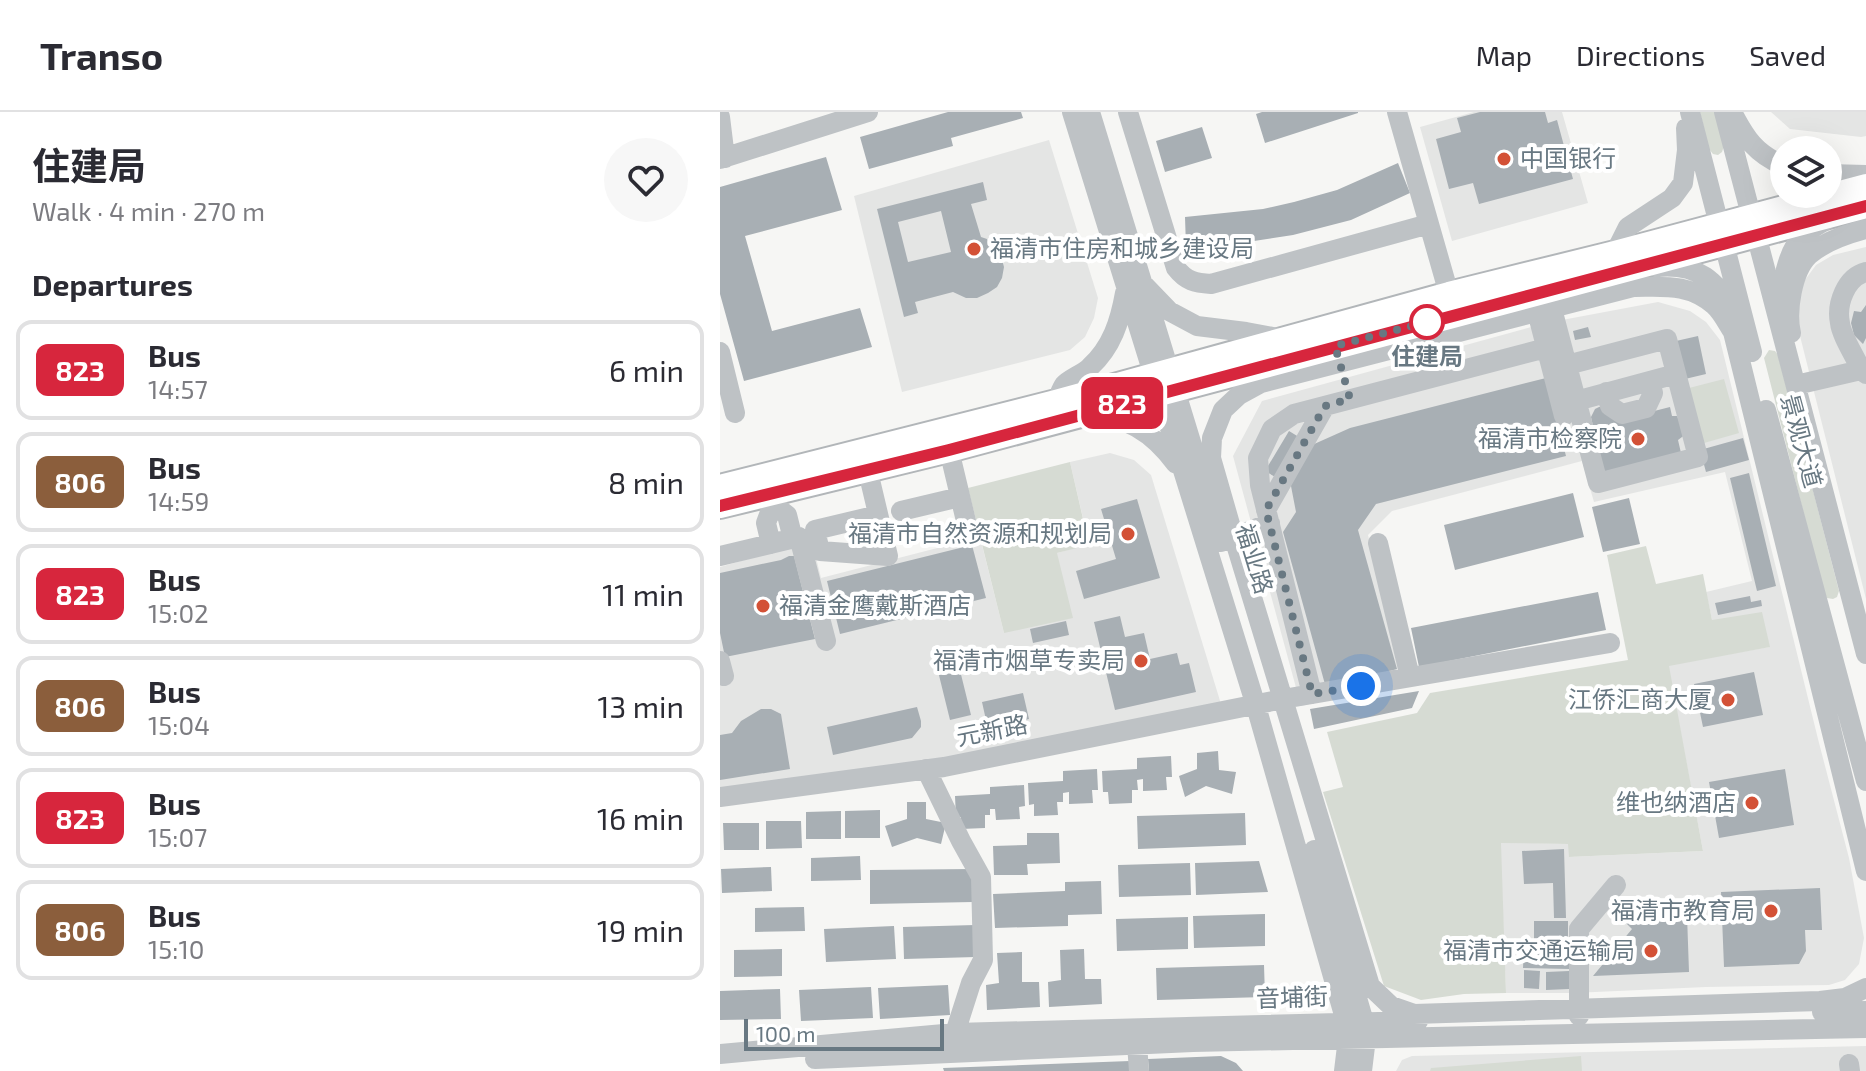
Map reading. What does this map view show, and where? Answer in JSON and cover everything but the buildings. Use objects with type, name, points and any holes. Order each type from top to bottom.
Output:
[{"type":"main road","points":[[720,506],[771,499],[1078,415],[1283,339],[1449,294],[1618,262],[1754,226],[1866,186]]},
{"type":"main road","points":[[1754,226],[1862,215]]},
{"type":"main road","points":[[720,487],[1056,402],[1338,354],[1542,304],[1618,262]]},
{"type":"street","points":[[720,117],[722,159],[868,112]]},
{"type":"street","name":"福业路","points":[[1072,112],[1133,286],[1191,472],[1270,702]]},
{"type":"street","name":"福业路","points":[[1090,112],[1133,286]]},
{"type":"street","points":[[1128,112],[1176,268],[1183,277],[1195,283],[1211,284],[1429,224]]},
{"type":"street","points":[[1397,112],[1449,294]]},
{"type":"street","points":[[1688,112],[1683,183],[1672,198],[1628,227],[1618,262],[1691,270],[1714,282],[1746,329]]},
{"type":"street","name":"景观大道","points":[[1688,112],[1866,781]]},
{"type":"street","name":"景观大道","points":[[1724,112],[1779,322],[1800,384],[1865,646]]},
{"type":"street","points":[[1732,112],[1763,156],[1770,159]]},
{"type":"street","points":[[1740,112],[1760,140],[1770,146]]},
{"type":"street","points":[[1842,162],[1866,161]]},
{"type":"street","points":[[1842,174],[1866,175]]},
{"type":"street","points":[[1779,322],[1782,286],[1795,243],[1823,221],[1862,215]]},
{"type":"street","points":[[1862,215],[1853,232],[1807,257],[1797,274],[1788,318],[1800,384],[1866,619]]},
{"type":"street","points":[[1800,384],[1864,372],[1839,324],[1841,295],[1857,274],[1866,272]]},
{"type":"street","points":[[1056,402],[1065,383],[1091,367],[1103,352],[1112,338],[1133,286],[1197,326],[1283,339]]},
{"type":"street","points":[[1542,304],[1633,287],[1671,287],[1693,291],[1716,306],[1733,332],[1866,871]]},
{"type":"street","points":[[1542,304],[1546,348],[1598,483],[1698,457],[1667,339],[1567,365]]},
{"type":"street","points":[[1542,304],[1567,365],[1570,408]]},
{"type":"street","points":[[1312,694],[1260,485],[1258,458],[1272,429],[1294,414],[1546,348]]},
{"type":"street","points":[[720,352],[735,413]]},
{"type":"street","points":[[1325,406],[1268,516],[1227,540],[1211,458],[1212,438],[1223,410],[1239,395],[1261,383],[1338,354],[1350,399]]},
{"type":"street","points":[[1078,415],[1101,415],[1122,420],[1148,433],[1191,472],[1218,394],[1228,381],[1257,367]]},
{"type":"street","points":[[1570,408],[1606,392],[1610,406],[1622,414],[1646,408],[1653,393],[1650,381],[1676,374]]},
{"type":"street","points":[[949,450],[966,521]]},
{"type":"street","name":"福业路","points":[[1191,472],[1227,540],[1356,1030],[1362,1071]]},
{"type":"street","points":[[870,480],[878,515]]},
{"type":"street","points":[[901,511],[960,497]]},
{"type":"street","points":[[771,499],[787,515],[793,539]]},
{"type":"street","points":[[771,499],[766,523],[771,544]]},
{"type":"street","points":[[720,556],[799,537],[826,641]]},
{"type":"street","points":[[1378,543],[1410,677]]},
{"type":"street","name":"元新路","points":[[720,797],[926,769],[1312,694],[1610,643]]},
{"type":"street","points":[[1830,650],[1865,646]]},
{"type":"street","points":[[1270,702],[1370,986],[1391,1006],[1414,1014],[1579,1013],[1820,1001],[1845,998],[1866,988]]},
{"type":"street","points":[[926,769],[981,877],[983,960],[971,983],[955,1033]]},
{"type":"street","points":[[1579,1013],[1579,929],[1616,885]]},
{"type":"street","points":[[1837,1012],[1866,996]]},
{"type":"street","name":"音埔街","points":[[720,1069],[804,1059],[936,1062],[1137,1044],[1579,1013],[1866,1011]]},
{"type":"street","name":"音埔街","points":[[720,1054],[955,1033],[1866,1028]]},
{"type":"street","name":"福业路","points":[[1344,1071],[1356,1030]]},
{"type":"street","points":[[1137,1044],[1139,1071]]},
{"type":"shaded area","points":[[1474,112],[1562,112],[1588,203],[1452,241],[1420,127]]},
{"type":"shaded area","points":[[1700,112],[1715,112],[1724,146],[1718,155],[1709,149]]},
{"type":"shaded area","points":[[1771,112],[1866,112],[1866,136],[1790,129]]},
{"type":"shaded area","points":[[1049,140],[1098,298],[1094,318],[1085,337],[1070,350],[902,392],[854,196]]},
{"type":"shaded area","points":[[1866,247],[1866,599],[1796,320],[1798,299],[1805,280],[1816,265],[1833,255]]},
{"type":"shaded area","points":[[1658,302],[1690,311],[1706,322],[1720,340],[1849,858],[1864,938],[1859,964],[1845,980],[1829,985],[1506,993],[1500,842],[1569,844],[1569,857],[1703,851],[1668,665],[1769,647],[1712,620],[1706,592],[1752,581],[1725,472],[1594,502],[1582,461],[1392,511],[1368,535],[1404,682],[1301,706],[1233,456],[1262,401],[1546,323]]},
{"type":"shaded area","points":[[1769,350],[1778,355],[1839,591],[1833,599],[1827,598],[1824,593],[1764,358]]},
{"type":"shaded area","points":[[1724,379],[1739,433],[1704,443],[1689,388]]},
{"type":"shaded area","points":[[1110,453],[1134,460],[1151,475],[1221,704],[954,756],[720,789],[720,567],[812,541],[821,578],[980,537],[1004,633],[1057,553],[1089,544],[1070,462]]},
{"type":"shaded area","points":[[1070,462],[1089,545],[1057,553],[1073,618],[1004,633],[968,488]]},
{"type":"shaded area","points":[[1646,546],[1656,584],[1703,574],[1712,620],[1762,612],[1770,647],[1669,666],[1703,851],[1569,857],[1568,844],[1501,843],[1506,993],[1464,994],[1421,1000],[1384,986],[1323,792],[1343,787],[1327,732],[1417,713],[1430,693],[1628,660],[1607,555]]},
{"type":"shaded area","points":[[1866,1046],[1866,1071],[1396,1071],[1402,1060],[1412,1056]]},
{"type":"shaded area","points":[[1581,1056],[1582,1071],[1430,1071],[1431,1068]]},
{"type":"bus line","name":"823","points":[[720,506],[949,450],[1866,206]]},
{"type":"place","name":"中国银行","points":[[1504,159]]},
{"type":"place","name":"福清市住房和城乡建设局","points":[[974,249]]},
{"type":"place","name":"住建局","points":[[1427,322]]},
{"type":"place","name":"福清市检察院","points":[[1638,439]]},
{"type":"place","name":"福清市自然资源和规划局","points":[[1128,534]]},
{"type":"place","name":"福清金鹰戴斯酒店","points":[[763,606]]},
{"type":"place","name":"福清市烟草专卖局","points":[[1141,661]]},
{"type":"place","name":"江侨汇商大厦","points":[[1728,700]]},
{"type":"place","name":"维也纳酒店","points":[[1752,803]]},
{"type":"place","name":"福清市教育局","points":[[1771,911]]},
{"type":"place","name":"福清市交通运输局","points":[[1651,951]]},
{"type":"route","points":[[1361,686],[1312,694],[1266,510],[1325,406],[1350,399],[1335,346],[1427,322]]}]
